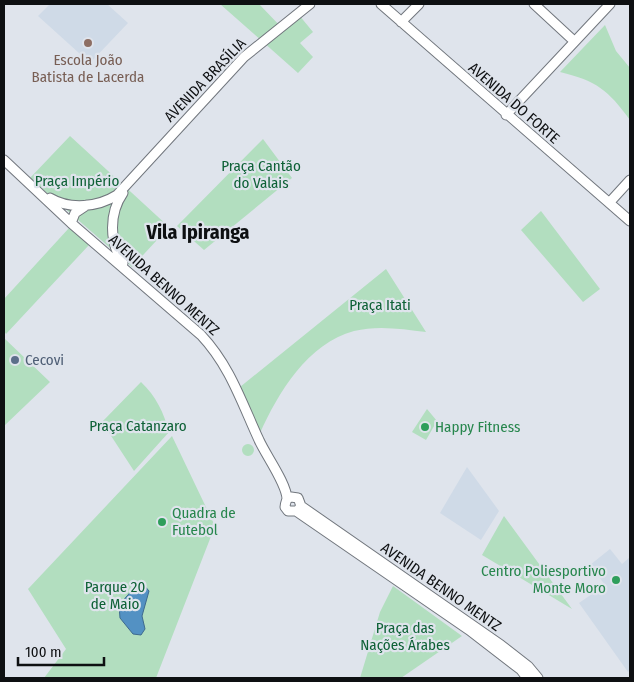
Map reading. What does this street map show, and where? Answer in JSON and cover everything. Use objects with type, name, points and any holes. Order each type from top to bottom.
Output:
[{"type":"street","name":"AVENIDA BRASÍLIA","points":[[41,193],[62,203],[87,205],[100,203],[117,195],[244,57],[310,4]]},
{"type":"street","name":"AVENIDA DO FORTE","points":[[381,4],[506,115],[630,221]]},
{"type":"street","points":[[401,22],[419,4]]},
{"type":"street","points":[[534,4],[574,40]]},
{"type":"street","points":[[506,115],[574,40],[610,4]]},
{"type":"street","name":"AVENIDA BENNO MENTZ","points":[[4,160],[217,352],[226,365],[260,442],[290,498]]},
{"type":"street","points":[[608,203],[630,180]]},
{"type":"street","name":"AVENIDA BRASÍLIA","points":[[128,184],[120,197],[112,218],[112,229],[118,255],[132,274]]},
{"type":"street","points":[[100,203],[109,208],[112,218]]},
{"type":"street","points":[[72,223],[75,213],[87,205]]},
{"type":"street","points":[[95,242],[106,239],[112,229]]},
{"type":"street","points":[[290,498],[300,500],[298,508],[286,509],[290,498]]},
{"type":"street","name":"AVENIDA BENNO MENTZ","points":[[298,508],[469,630],[521,670],[527,678]]},
{"type":"street","name":"AVENIDA BENNO MENTZ","points":[[298,508],[501,645],[528,666],[538,678]]},
{"type":"shaded area","name":"Escola João Batista de Lacerda","points":[[50,4],[107,4],[128,23],[90,63],[38,16]]},
{"type":"shaded area","points":[[467,467],[499,511],[481,540],[440,513]]},
{"type":"shaded area","points":[[610,549],[622,564],[630,557],[630,670],[628,672],[579,603],[605,585],[590,565]]},
{"type":"green space","points":[[220,4],[259,4],[283,29],[299,15],[313,32],[300,43],[313,57],[298,73]]},
{"type":"green space","points":[[605,25],[616,51],[630,68],[630,120],[615,101],[601,88],[573,75],[560,72]]},
{"type":"green space","name":"Praça Império","points":[[70,136],[169,227],[132,267],[30,178]]},
{"type":"green space","name":"Praça Cantão do Valais","points":[[263,139],[292,178],[204,250],[177,226]]},
{"type":"green space","points":[[541,211],[600,289],[583,302],[521,230]]},
{"type":"green space","points":[[69,228],[89,245],[6,334],[4,331],[4,299]]},
{"type":"green space","name":"Praça Itati","points":[[386,269],[426,332],[390,328],[363,329],[337,337],[322,346],[296,372],[286,386],[260,433],[240,387]]},
{"type":"green space","name":"Cecovi","points":[[4,338],[50,382],[4,426]]},
{"type":"green space","name":"Praça Catanzaro","points":[[141,382],[159,405],[169,432],[134,471],[102,422]]},
{"type":"green space","name":"Happy Fitness","points":[[427,409],[437,421],[426,440],[412,432]]},
{"type":"green space","name":"Parque 20 de Maio","points":[[172,436],[215,526],[156,678],[44,678],[66,649],[28,589]]},
{"type":"green space","points":[[246,444],[250,444],[254,450],[250,456],[246,456],[242,452],[242,448]]},
{"type":"green space","points":[[504,516],[572,609],[482,555]]},
{"type":"green space","name":"Praça das Nações Árabes","points":[[393,586],[462,636],[401,678],[360,678],[380,612]]},
{"type":"water","points":[[143,584],[149,591],[142,616],[145,629],[141,635],[133,634],[120,618],[119,605],[135,587]]},
{"type":"place","name":"Escola João Batista de Lacerda","points":[[88,43]]},
{"type":"place","name":"Cecovi","points":[[15,360]]},
{"type":"place","name":"Happy Fitness","points":[[425,427]]},
{"type":"place","name":"Quadra de Futebol","points":[[162,522]]},
{"type":"place","name":"Centro Poliesportivo Monte Moro","points":[[616,580]]},
{"type":"district","name":"Vila Ipiranga","points":[[198,232]]}]
